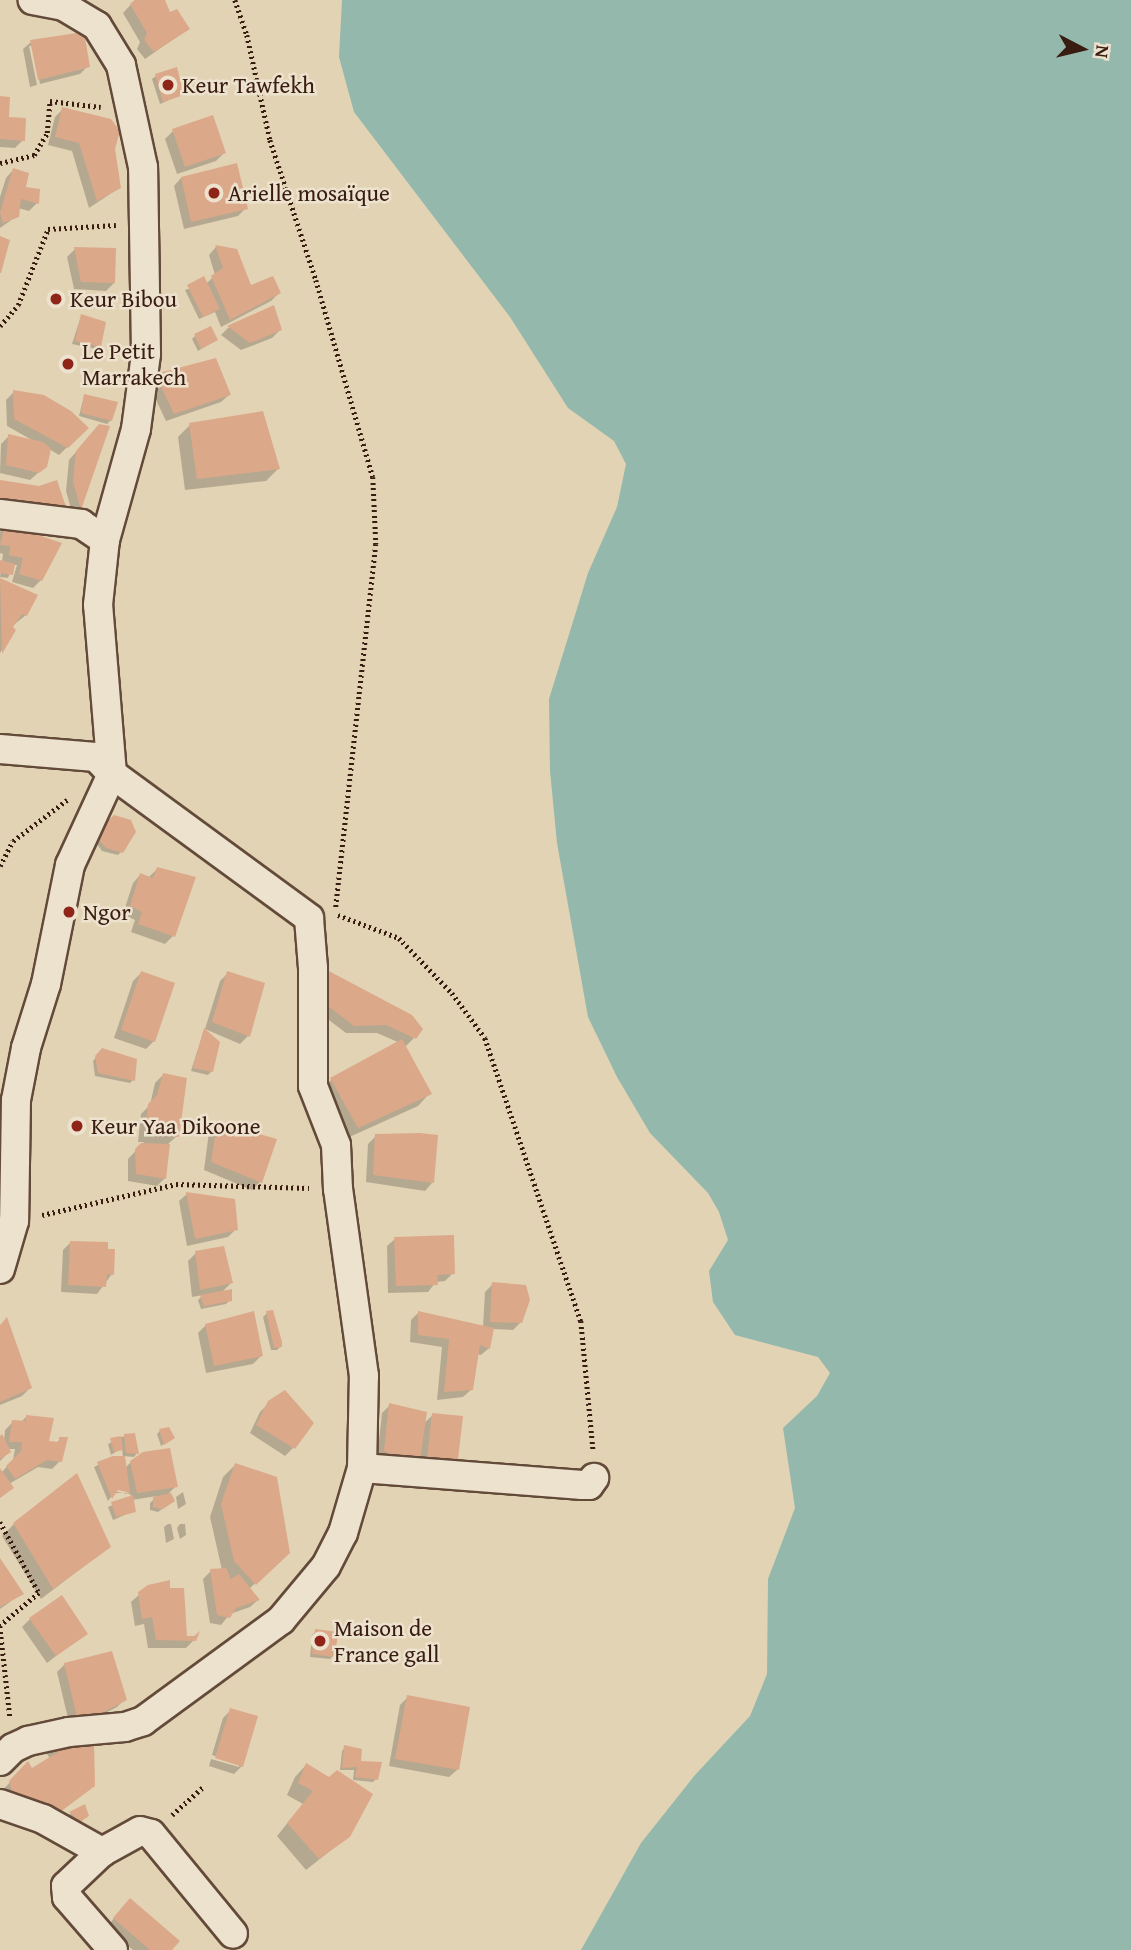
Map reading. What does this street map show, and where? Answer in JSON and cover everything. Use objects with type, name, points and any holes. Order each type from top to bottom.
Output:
[{"type":"street","points":[[0,1269],[14,1221],[16,1100],[26,1048],[46,984],[70,865],[112,774],[97,606],[105,540],[136,429],[146,354],[143,167],[121,65],[97,26],[64,6],[33,0]]},
{"type":"street","points":[[0,514],[81,524],[105,540]]},
{"type":"street","points":[[0,749],[96,757],[112,774],[309,918],[313,968],[313,1086],[336,1145],[338,1189],[364,1376],[362,1468],[343,1533],[326,1566],[281,1620],[143,1721],[125,1727],[69,1732],[28,1741],[7,1755]]},
{"type":"street","points":[[362,1468],[582,1485],[589,1485],[594,1478]]},
{"type":"street","points":[[0,1804],[43,1819],[102,1852]]},
{"type":"street","points":[[113,1950],[65,1892],[66,1886],[102,1852],[132,1833],[140,1831],[151,1835],[233,1934]]},
{"type":"path","points":[[234,0],[247,36],[270,140],[316,280],[373,477],[376,544],[336,914],[399,938],[452,993],[485,1038],[581,1321],[594,1478]]},
{"type":"path","points":[[0,163],[34,155],[47,133],[50,101],[130,110]]},
{"type":"path","points":[[0,326],[18,305],[48,229],[145,225]]},
{"type":"path","points":[[0,866],[13,841],[98,776],[112,774]]},
{"type":"path","points":[[14,1221],[176,1184],[338,1189]]},
{"type":"path","points":[[0,1522],[39,1593],[0,1626],[7,1755]]},
{"type":"path","points":[[151,1835],[204,1786]]},
{"type":"water","points":[[342,0],[1131,0],[1131,1950],[581,1950],[641,1843],[695,1775],[750,1716],[767,1674],[768,1579],[795,1508],[783,1428],[817,1396],[830,1373],[818,1357],[735,1335],[713,1302],[709,1271],[728,1240],[719,1212],[708,1193],[650,1133],[617,1077],[588,1017],[557,843],[550,771],[549,699],[588,573],[617,507],[626,464],[614,441],[568,408],[510,317],[354,112],[339,57]]},
{"type":"building","points":[[135,0],[165,0],[170,12],[177,9],[190,29],[154,52],[144,40],[147,33],[130,4]]},
{"type":"building","points":[[84,32],[90,67],[38,80],[30,40]]},
{"type":"building","points":[[177,67],[184,95],[163,102],[155,74]]},
{"type":"building","points":[[0,96],[10,97],[9,117],[26,118],[25,141],[0,139]]},
{"type":"building","points":[[62,107],[111,119],[120,131],[115,149],[121,188],[97,201],[79,143],[55,137]]},
{"type":"building","points":[[213,115],[226,153],[185,167],[172,129]]},
{"type":"building","name":"Arielle mosaïque","points":[[237,163],[248,209],[191,222],[181,177]]},
{"type":"building","points":[[13,168],[29,173],[26,187],[40,189],[39,204],[21,199],[19,217],[3,223],[0,213]]},
{"type":"building","points":[[0,236],[10,240],[1,273],[0,273]]},
{"type":"building","points":[[215,245],[237,249],[251,285],[273,276],[281,293],[230,320],[211,276],[223,268]]},
{"type":"building","points":[[74,247],[116,248],[115,283],[81,282]]},
{"type":"building","points":[[204,276],[220,309],[203,317],[187,285]]},
{"type":"building","points":[[274,305],[282,330],[250,343],[227,326]]},
{"type":"building","points":[[81,314],[106,322],[101,347],[75,341]]},
{"type":"building","points":[[211,326],[218,340],[201,349],[194,334]]},
{"type":"building","points":[[216,358],[231,395],[174,414],[155,374]]},
{"type":"building","points":[[13,390],[44,395],[71,411],[89,428],[68,448],[14,419]]},
{"type":"building","points":[[84,394],[118,402],[112,421],[81,413]]},
{"type":"building","points":[[263,411],[280,469],[197,479],[189,423]]},
{"type":"building","points":[[99,424],[110,426],[81,510],[73,482],[76,451]]},
{"type":"building","points":[[8,434],[43,442],[51,449],[47,467],[39,473],[6,465]]},
{"type":"building","points":[[0,480],[39,486],[57,480],[68,513],[0,504]]},
{"type":"building","points":[[5,524],[62,543],[42,581],[19,574],[23,558],[9,555],[10,546],[0,545]]},
{"type":"building","points":[[0,560],[15,564],[13,575],[0,573]]},
{"type":"building","points":[[0,578],[38,595],[27,616],[22,614],[13,627],[16,630],[2,654]]},
{"type":"building","points":[[114,815],[131,820],[136,832],[123,853],[106,848],[99,840],[102,826]]},
{"type":"building","points":[[157,867],[196,877],[175,937],[138,924],[142,912],[130,906],[140,873],[153,878]]},
{"type":"building","points":[[325,969],[412,1015],[423,1029],[416,1039],[386,1025],[354,1026],[328,1006]]},
{"type":"building","points":[[141,971],[175,983],[155,1042],[121,1030]]},
{"type":"building","points":[[227,971],[265,983],[250,1037],[212,1022]]},
{"type":"building","points":[[204,1028],[220,1042],[213,1072],[193,1068]]},
{"type":"building","points":[[402,1039],[432,1094],[358,1128],[330,1078]]},
{"type":"building","points":[[102,1048],[137,1059],[135,1081],[98,1073],[95,1056]]},
{"type":"building","points":[[163,1073],[187,1078],[179,1137],[145,1134],[148,1104],[157,1095]]},
{"type":"building","points":[[217,1122],[277,1139],[262,1183],[211,1162]]},
{"type":"building","points":[[375,1134],[438,1135],[434,1183],[373,1175]]},
{"type":"building","points":[[141,1143],[170,1144],[166,1179],[136,1174],[135,1149]]},
{"type":"building","points":[[186,1192],[235,1199],[238,1230],[195,1239]]},
{"type":"building","points":[[454,1235],[455,1274],[437,1275],[438,1285],[396,1286],[394,1237]]},
{"type":"building","points":[[70,1241],[108,1242],[108,1249],[115,1249],[114,1275],[107,1274],[106,1287],[68,1285]]},
{"type":"building","points":[[224,1246],[233,1283],[200,1290],[195,1251]]},
{"type":"building","points":[[492,1282],[526,1285],[530,1300],[522,1323],[490,1322]]},
{"type":"building","points":[[232,1289],[232,1301],[204,1306],[200,1295]]},
{"type":"building","points":[[273,1310],[282,1347],[274,1348],[266,1311]]},
{"type":"building","points":[[254,1311],[263,1356],[214,1366],[205,1324]]},
{"type":"building","points":[[418,1311],[494,1328],[490,1349],[480,1345],[473,1390],[444,1392],[449,1339],[418,1335]]},
{"type":"building","points":[[7,1317],[32,1388],[0,1402],[0,1325]]},
{"type":"building","points":[[285,1390],[314,1423],[295,1449],[256,1425],[268,1401]]},
{"type":"building","points":[[389,1403],[427,1412],[419,1467],[384,1451]]},
{"type":"building","points":[[432,1413],[463,1416],[457,1468],[426,1469]]},
{"type":"building","points":[[26,1415],[54,1418],[49,1441],[59,1442],[59,1437],[68,1437],[62,1462],[47,1460],[15,1479],[6,1466],[21,1451],[22,1442],[9,1442],[12,1420],[26,1421]]},
{"type":"building","points":[[169,1427],[175,1438],[164,1445],[159,1429]]},
{"type":"building","points":[[135,1433],[139,1454],[126,1453],[124,1434]]},
{"type":"building","points":[[2,1434],[11,1452],[0,1459],[0,1436]]},
{"type":"building","points":[[121,1436],[123,1450],[114,1452],[110,1438]]},
{"type":"building","points":[[170,1448],[178,1487],[137,1493],[130,1461],[143,1452]]},
{"type":"building","points":[[113,1456],[125,1456],[130,1493],[118,1490],[112,1499],[97,1462]]},
{"type":"building","points":[[235,1463],[277,1477],[290,1553],[256,1585],[234,1561],[221,1504]]},
{"type":"building","points":[[0,1468],[14,1488],[0,1498]]},
{"type":"building","points":[[77,1473],[111,1547],[53,1589],[13,1523]]},
{"type":"building","points":[[171,1493],[175,1501],[163,1509],[153,1507],[153,1497]]},
{"type":"building","points":[[133,1495],[136,1512],[116,1517],[111,1502]]},
{"type":"building","points":[[0,1558],[24,1594],[0,1607]]},
{"type":"building","points":[[226,1568],[231,1579],[239,1574],[260,1600],[236,1608],[230,1618],[217,1615],[210,1569]]},
{"type":"building","points":[[170,1580],[170,1588],[184,1588],[187,1636],[194,1636],[200,1631],[196,1641],[156,1640],[152,1617],[142,1619],[138,1592],[148,1585]]},
{"type":"building","points":[[62,1595],[88,1634],[56,1656],[29,1618]]},
{"type":"building","points":[[315,1629],[338,1632],[335,1657],[312,1654]]},
{"type":"building","points":[[112,1651],[127,1700],[79,1725],[64,1663]]},
{"type":"building","points":[[407,1695],[470,1707],[459,1770],[395,1759]]},
{"type":"building","points":[[230,1708],[258,1716],[243,1767],[215,1758]]},
{"type":"building","points":[[53,1743],[94,1743],[95,1786],[56,1815],[15,1800],[9,1781],[28,1761],[32,1768],[58,1752]]},
{"type":"building","points":[[344,1745],[362,1749],[361,1761],[382,1762],[378,1780],[355,1777],[357,1767],[342,1768]]},
{"type":"building","points":[[306,1763],[329,1777],[337,1770],[373,1794],[350,1837],[319,1859],[287,1823],[313,1791],[298,1783]]},
{"type":"building","points":[[85,1804],[89,1816],[71,1828],[75,1817],[69,1812]]},
{"type":"building","points":[[130,1898],[180,1941],[172,1950],[150,1950],[113,1918]]},
{"type":"place","name":"Keur Tawfekh","points":[[168,85]]},
{"type":"place","name":"Arielle mosaïque","points":[[214,193]]},
{"type":"place","name":"Keur Bibou","points":[[56,299]]},
{"type":"place","name":"Le Petit Marrakech","points":[[68,364]]},
{"type":"place","name":"Ngor","points":[[69,912]]},
{"type":"place","name":"Keur Yaa Dikoone","points":[[77,1126]]},
{"type":"place","name":"Maison de France gall","points":[[320,1641]]}]
